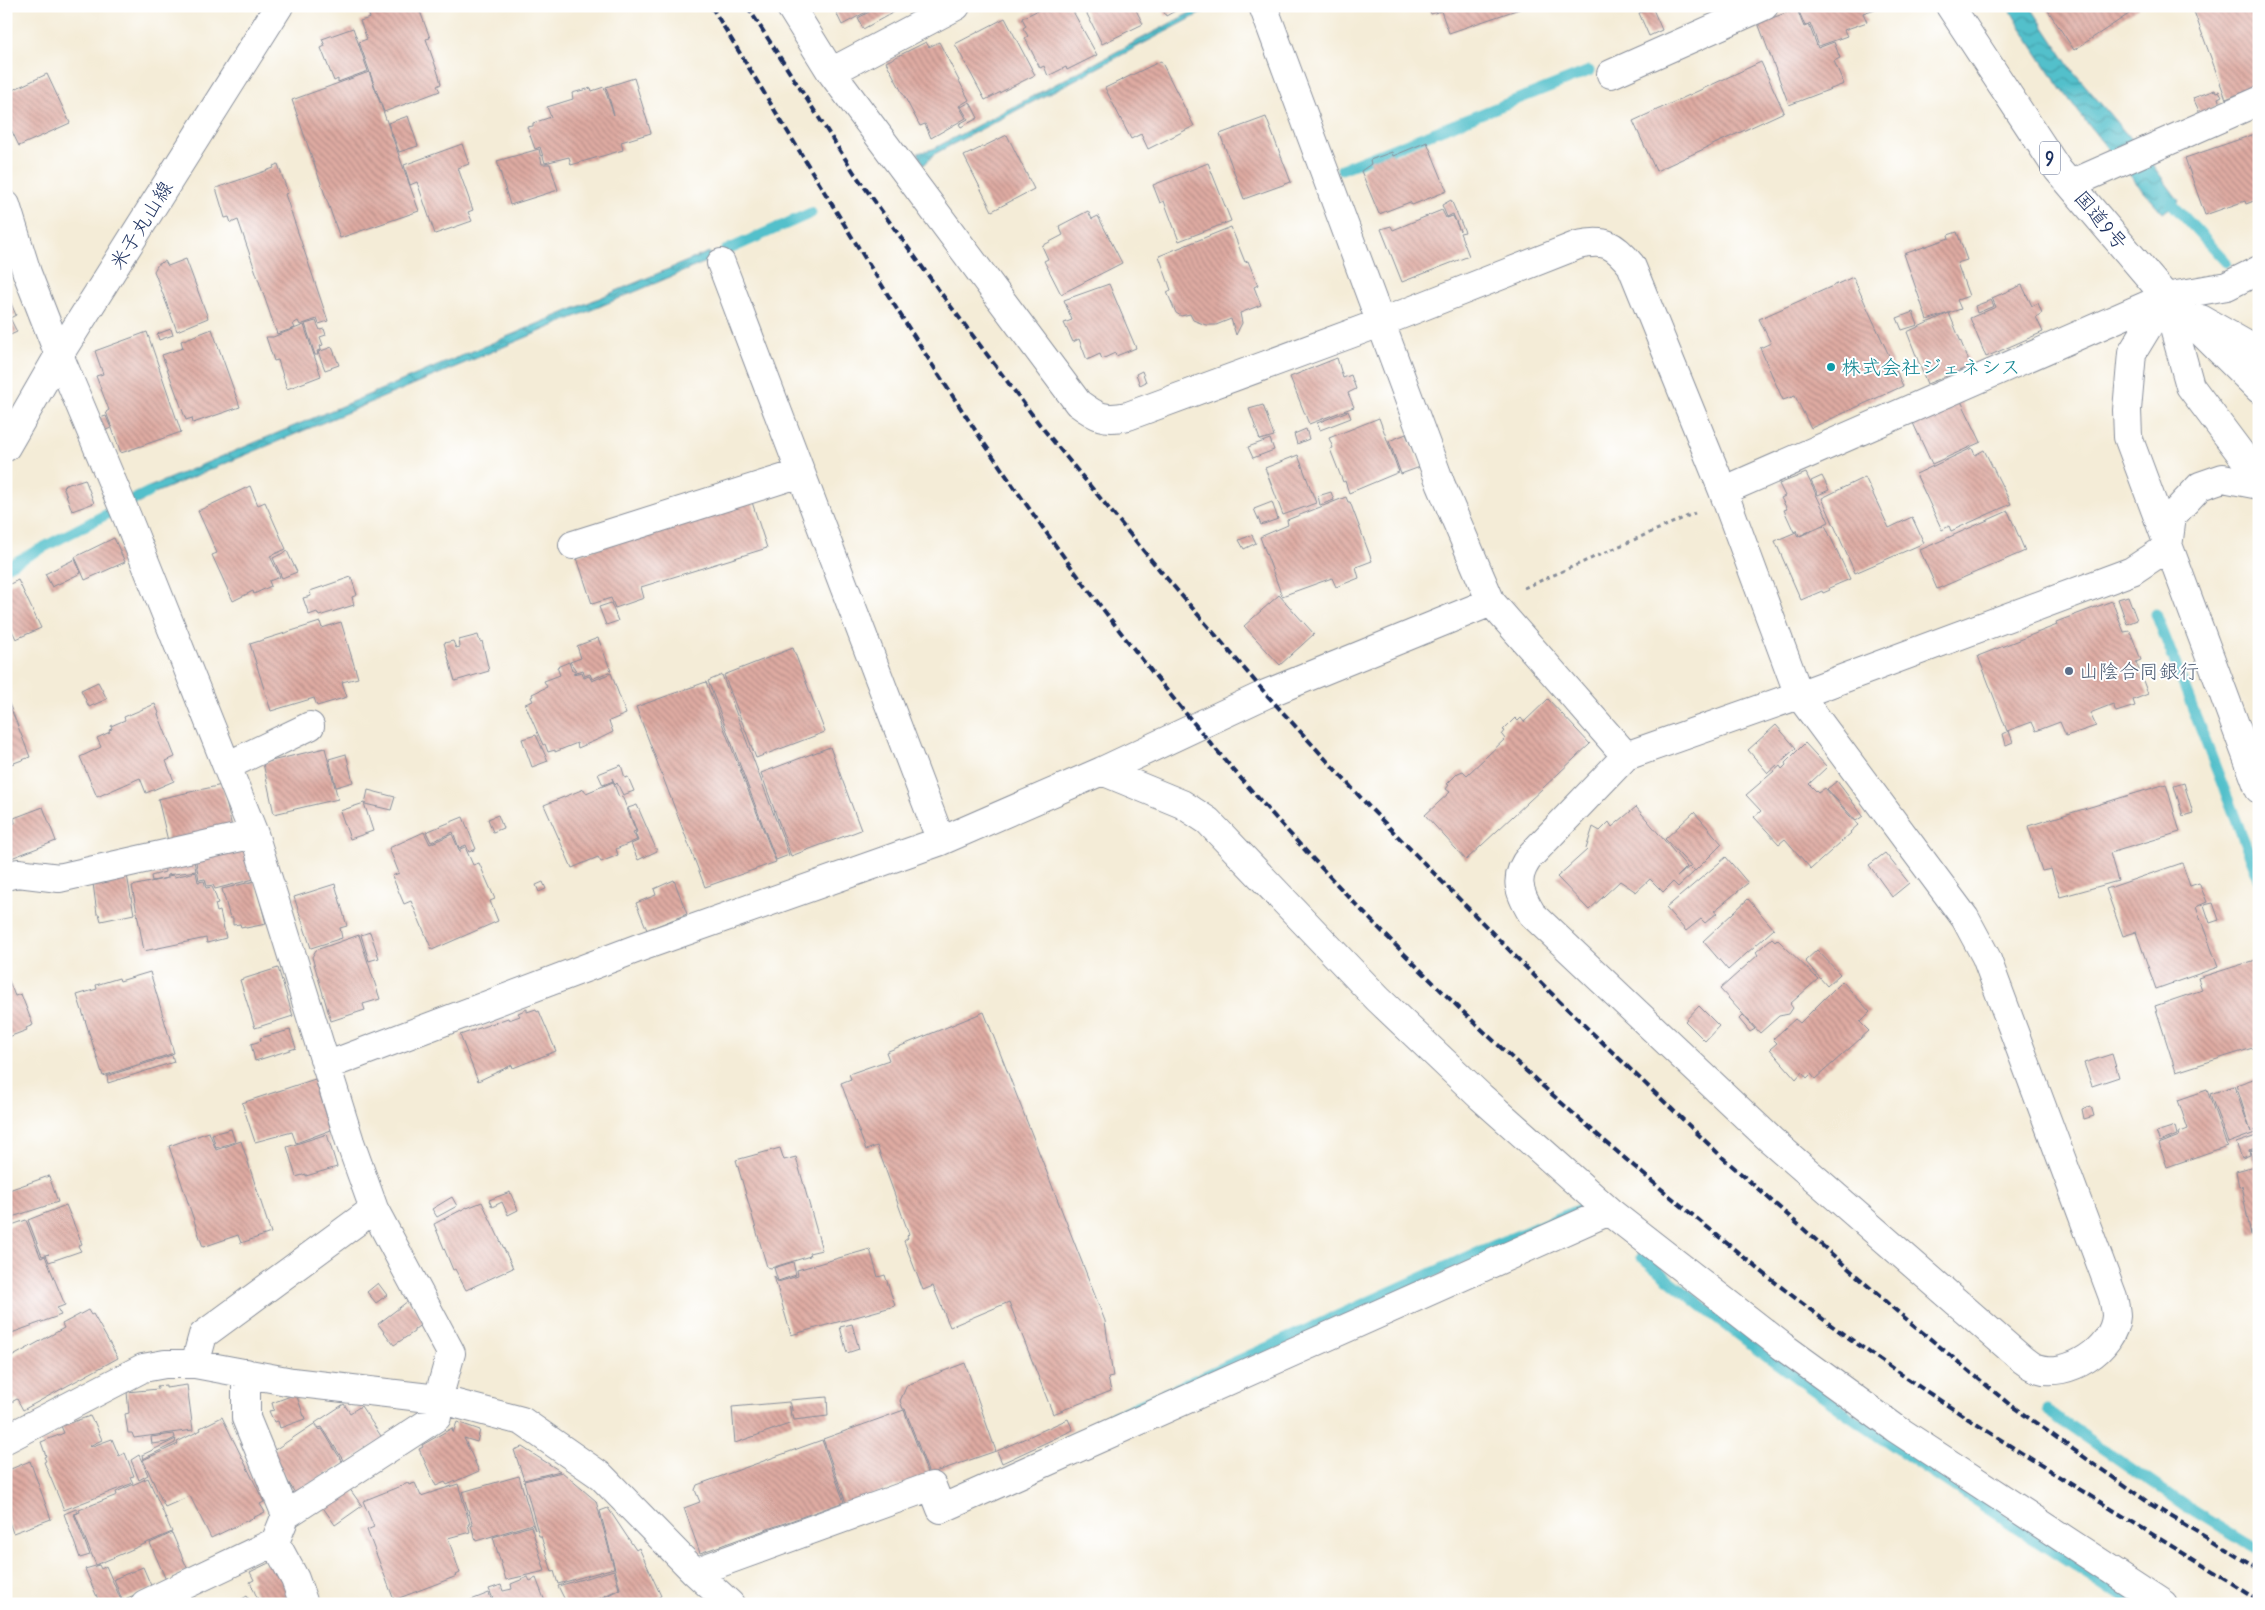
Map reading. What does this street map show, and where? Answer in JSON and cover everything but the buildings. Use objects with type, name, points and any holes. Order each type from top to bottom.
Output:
[{"type":"main road","points":[[790,6],[831,72],[1078,403],[1091,413],[1111,420],[1128,416],[1380,324],[1578,245],[1594,242],[1614,247],[1618,250],[1631,265],[1724,496],[1799,695],[1965,918],[1986,957],[2113,1297],[2116,1316],[2112,1331],[2102,1347],[2072,1367],[2050,1370],[2036,1368],[2023,1360],[1771,1140],[1532,914],[1522,898],[1519,885],[1524,865],[1626,756],[1799,695],[2132,571],[2168,547],[2172,516],[2200,486],[2223,478],[2259,484]]},
{"type":"main road","points":[[831,72],[956,6]]},
{"type":"main road","points":[[1263,6],[1380,324],[1442,485],[1491,602],[1626,756]]},
{"type":"main road","points":[[1611,74],[1764,6]]},
{"type":"main road","name":"国道9号","points":[[1950,6],[2058,170],[2166,298],[2259,389]]},
{"type":"main road","name":"米子丸山線","points":[[6,447],[59,355],[277,7]]},
{"type":"main road","points":[[2071,184],[2259,101]]},
{"type":"main road","points":[[6,205],[28,273],[59,355],[128,518],[254,834],[326,1066],[374,1208],[451,1353],[438,1399],[437,1417],[286,1515],[275,1542],[144,1604]]},
{"type":"main road","points":[[721,263],[941,841]]},
{"type":"main road","points":[[1724,496],[2166,298],[2227,286],[2259,270]]},
{"type":"main road","points":[[2166,298],[2132,353],[2127,410],[2128,438],[2259,789]]},
{"type":"main road","name":"9","points":[[2166,298],[2259,352]]},
{"type":"main road","name":"9","points":[[2166,298],[2190,386],[2259,478]]},
{"type":"main road","points":[[573,545],[801,473]]},
{"type":"main road","points":[[326,1066],[641,947],[941,841],[1102,771],[1266,694],[1491,602]]},
{"type":"main road","points":[[227,766],[310,726]]},
{"type":"main road","points":[[1102,771],[1182,804],[1208,821],[1378,999],[1481,1097],[1609,1211],[1782,1346],[1895,1428],[2163,1604]]},
{"type":"main road","points":[[6,876],[18,873],[60,878],[254,834]]},
{"type":"main road","points":[[195,1364],[203,1335],[374,1208]]},
{"type":"main road","points":[[695,1572],[932,1486],[941,1509],[1609,1211]]},
{"type":"main road","points":[[6,1439],[143,1368],[172,1363],[195,1364],[292,1382],[438,1399],[522,1421],[601,1476],[721,1601]]},
{"type":"main road","points":[[246,1373],[246,1418],[286,1515]]},
{"type":"main road","points":[[275,1542],[295,1578],[304,1604]]},
{"type":"path","points":[[1491,602],[1724,496]]},
{"type":"water","points":[[1203,6],[1221,6],[1205,11],[934,154],[924,165],[918,153],[933,149]]},
{"type":"water","points":[[2008,6],[2030,6],[2073,71],[2151,163],[2179,201],[2163,213],[2141,189],[2061,88]]},
{"type":"water","points":[[709,252],[713,259],[150,495],[139,504],[134,494],[149,487]]},
{"type":"waterway","points":[[1342,169],[1589,71]]},
{"type":"waterway","points":[[2164,195],[2226,262]]},
{"type":"waterway","points":[[725,251],[811,213]]},
{"type":"waterway","points":[[6,567],[149,492]]},
{"type":"waterway","points":[[2156,614],[2259,879]]},
{"type":"waterway","points":[[1102,1422],[1483,1250],[1587,1206]]},
{"type":"waterway","points":[[1642,1257],[1700,1305],[1820,1395],[1944,1480],[2133,1604]]},
{"type":"waterway","points":[[2047,1410],[2184,1505],[2259,1551]]},
{"type":"railway","points":[[711,6],[939,375],[978,435],[1091,594],[1167,691],[1247,785],[1329,876],[1415,965],[1595,1133],[1808,1308],[1949,1406],[2259,1600]]},
{"type":"railway","points":[[747,6],[855,174],[946,300],[1040,425],[1152,561],[1266,694],[1372,810],[1559,1001],[1722,1157],[1893,1308],[2009,1404],[2152,1505],[2259,1569]]},
{"type":"place","name":"株式会社ジェネシス","points":[[1831,367]]},
{"type":"place","name":"山陰合同銀行","points":[[2069,671]]}]
